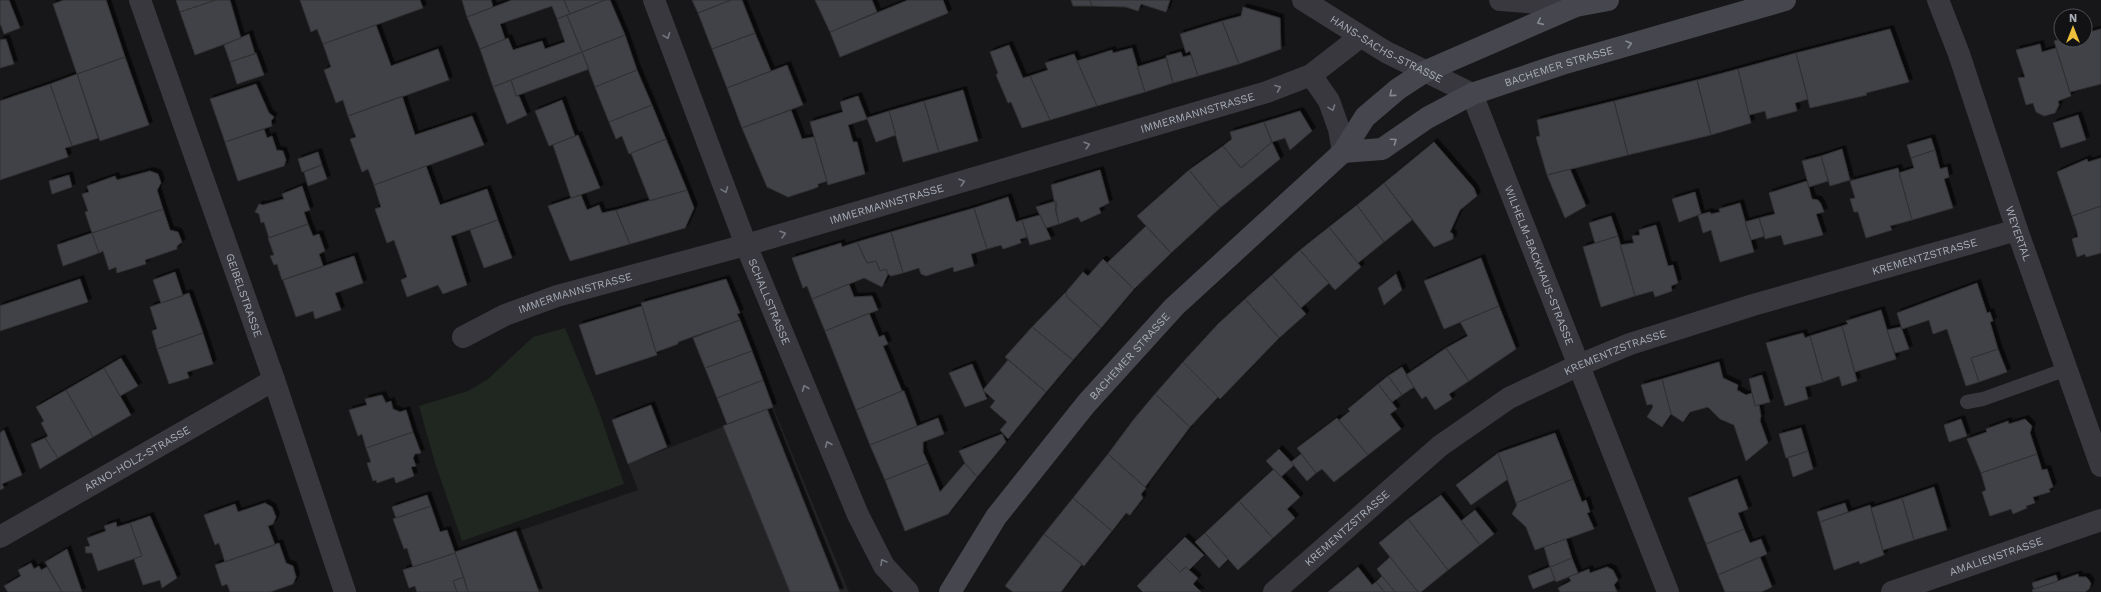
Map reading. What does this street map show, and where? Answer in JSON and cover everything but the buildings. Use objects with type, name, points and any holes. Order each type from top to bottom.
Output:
[{"type":"main road","name":"BACHEMER STRASSE","points":[[950,592],[996,517],[1092,398],[1174,307],[1343,152],[1365,117],[1398,89],[1424,72],[1576,6],[1608,0]]},
{"type":"main road","name":"BACHEMER STRASSE","points":[[1343,152],[1382,149],[1427,118],[1472,94],[1562,64],[1784,0]]},
{"type":"street","name":"GEIBELSTRASSE","points":[[140,0],[274,380],[345,592]]},
{"type":"street","name":"SCHALLSTRASSE","points":[[654,0],[746,245],[858,516],[884,566],[908,592]]},
{"type":"street","name":"HANS-SACHS-STRASSE","points":[[1303,0],[1360,37],[1424,72],[1472,94]]},
{"type":"street","points":[[1500,0],[1576,6]]},
{"type":"street","name":"WEYERTAL","points":[[1938,0],[1959,54],[2018,230],[2101,466]]},
{"type":"street","name":"IMMERMANNSTRASSE","points":[[463,337],[505,315],[557,296],[746,245],[1267,92],[1311,75],[1360,37]]},
{"type":"street","points":[[1311,75],[1329,101],[1339,129],[1343,152]]},
{"type":"street","name":"WILHELM-BACKHAUS-STRASSE","points":[[1472,94],[1668,592]]},
{"type":"street","name":"KREMENTZSTRASSE","points":[[1274,592],[1440,446],[1509,398],[1630,344],[1753,305],[2018,230]]},
{"type":"street","name":"ARNO-HOLZ-STRASSE","points":[[0,537],[274,380]]},
{"type":"street","name":"AMALIENSTRASSE","points":[[1892,592],[2101,520]]},
{"type":"lane","points":[[1967,402],[1983,400],[2067,369]]},
{"type":"shaded area","points":[[565,328],[597,406],[624,484],[462,541],[435,463],[419,406],[468,391],[488,379],[533,337]]},
{"type":"shaded area","points":[[773,407],[849,592],[468,592],[455,553],[638,490],[628,464]]}]
